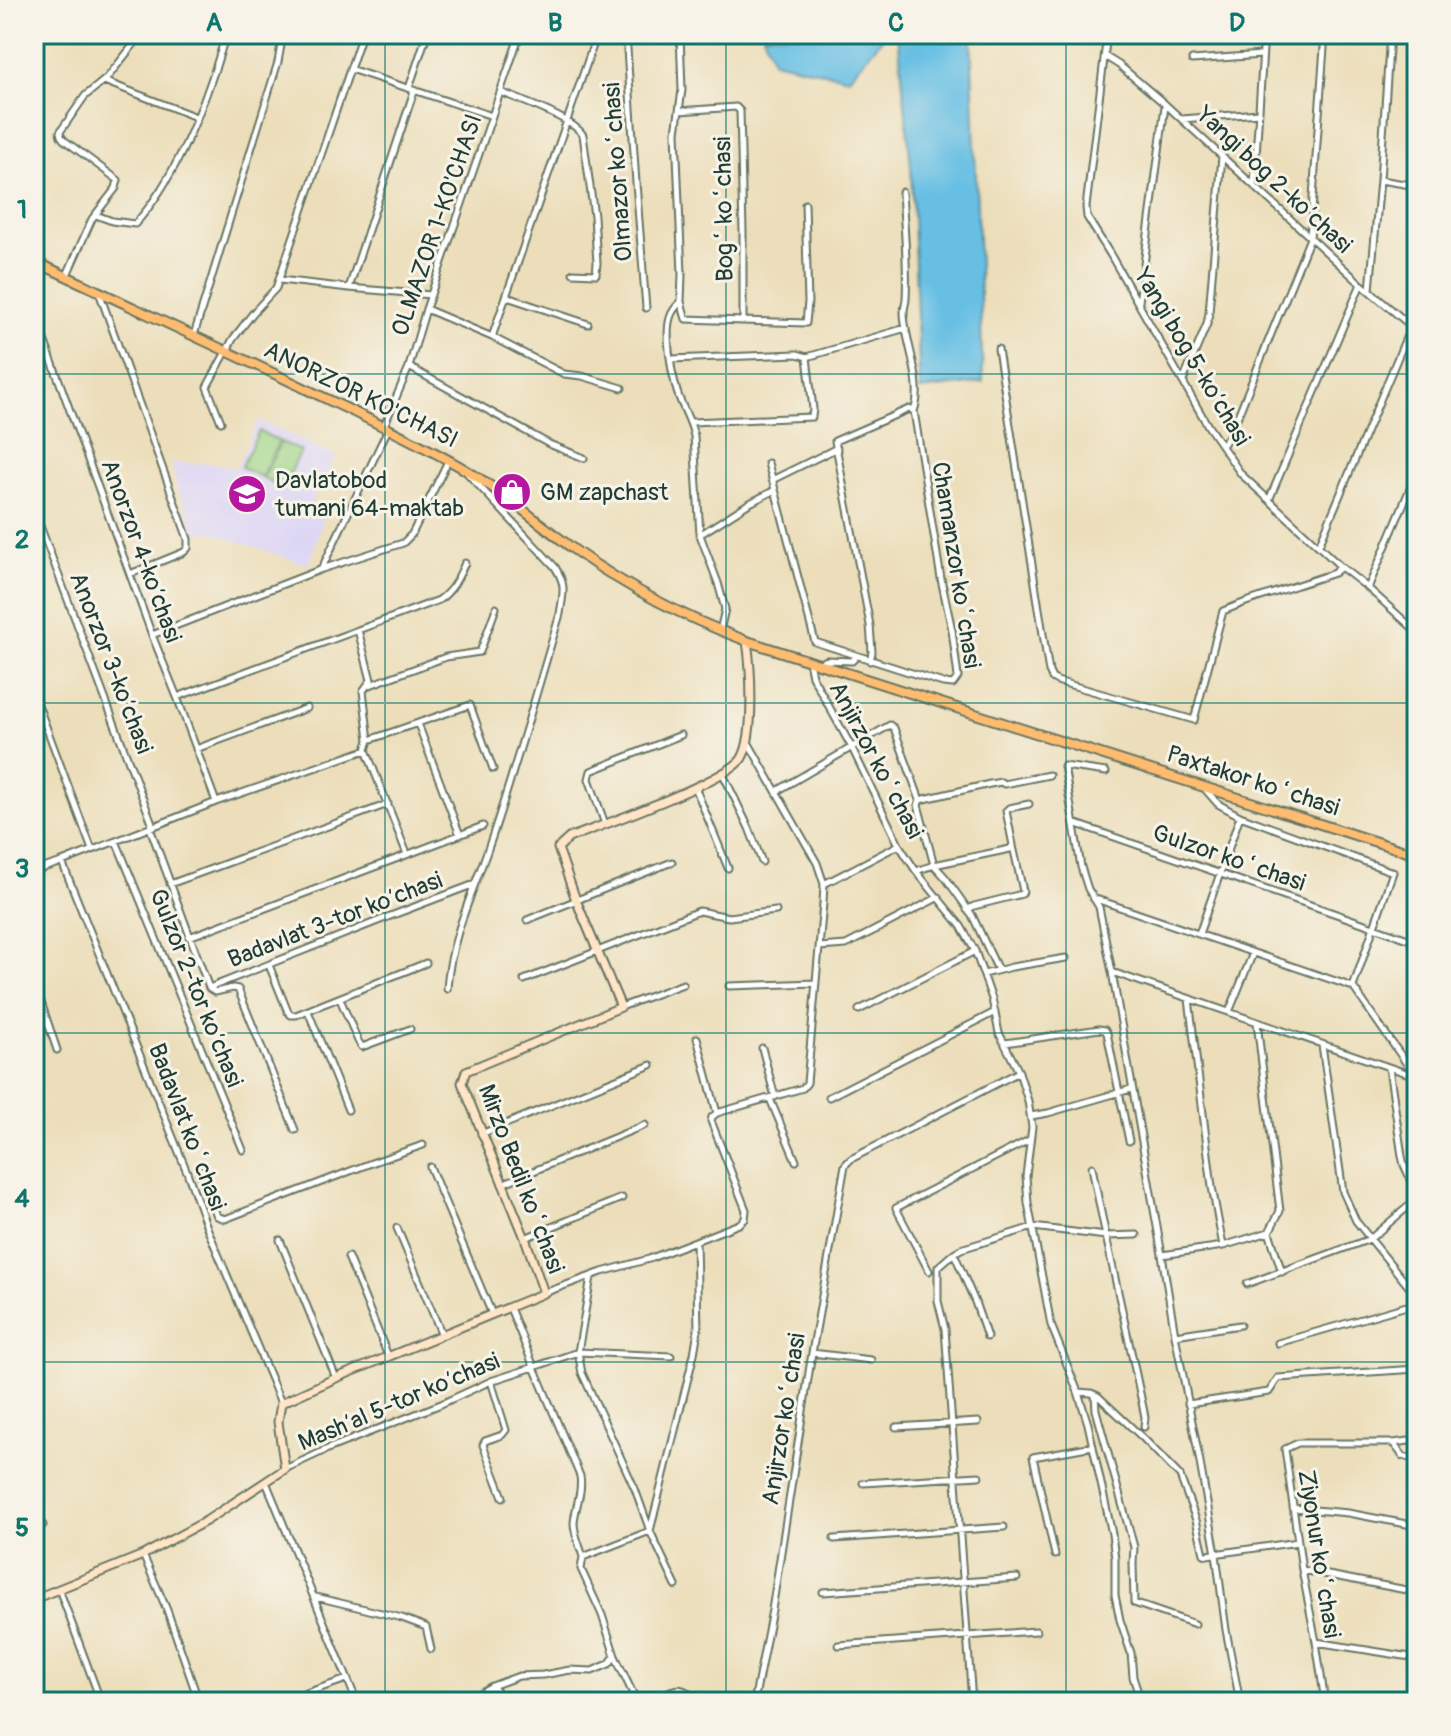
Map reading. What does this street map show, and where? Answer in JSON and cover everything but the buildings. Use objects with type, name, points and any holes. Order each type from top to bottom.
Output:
[{"type":"main road","name":"ANORZOR KO'CHASI","points":[[38,263],[194,335],[449,460],[493,487],[577,551],[652,599],[747,641],[1012,727]]},
{"type":"main road","name":"Paxtakor koʻchasi","points":[[1012,727],[1417,855]]},
{"type":"street","points":[[67,275],[96,215],[116,188],[118,180],[64,140],[60,132],[85,96],[104,81],[142,34]]},
{"type":"street","points":[[96,215],[135,224],[162,187],[188,138],[226,34]]},
{"type":"street","points":[[194,335],[278,62],[283,34]]},
{"type":"street","points":[[221,422],[207,387],[233,339],[280,280],[362,34]]},
{"type":"street","points":[[349,288],[427,34]]},
{"type":"street","name":"OLMAZOR 1-KO'CHASI","points":[[322,569],[386,428],[409,367],[520,34]]},
{"type":"street","name":"Olmazor koʻchasi","points":[[492,337],[597,34]]},
{"type":"street","name":"Olmazor koʻchasi","points":[[626,34],[646,308]]},
{"type":"street","name":"Bogʻ koʻchasi","points":[[680,34],[682,90],[676,132],[681,302],[686,319],[803,324],[807,321],[805,204]]},
{"type":"street","name":"Yangi bog 5-koʼchasi","points":[[1107,34],[1086,212],[1208,426],[1241,474],[1341,567],[1417,632]]},
{"type":"street","points":[[1254,187],[1264,34]]},
{"type":"street","points":[[1222,447],[1231,433],[1310,238],[1325,34]]},
{"type":"street","points":[[1370,291],[1390,34]]},
{"type":"street","points":[[1192,60],[1262,55]]},
{"type":"street","name":"Yangi bog 2-koʼchasi","points":[[1106,57],[1182,119],[1310,238],[1417,331]]},
{"type":"street","points":[[350,69],[492,116]]},
{"type":"street","points":[[104,81],[196,117]]},
{"type":"street","points":[[501,92],[568,122]]},
{"type":"street","points":[[1139,303],[1166,105]]},
{"type":"street","name":"Bogʻ koʻchasi","points":[[679,111],[736,107],[740,111],[743,321]]},
{"type":"street","points":[[1182,119],[1259,113]]},
{"type":"street","name":"Olmazor koʻchasi","points":[[568,122],[583,135],[597,263],[596,274],[573,273]]},
{"type":"street","points":[[1183,382],[1209,313],[1222,156]]},
{"type":"street","points":[[1380,180],[1417,186]]},
{"type":"street","name":"Chamanzor koʻchasi","points":[[768,463],[813,638],[819,644],[856,657],[953,684],[958,677],[952,630],[914,411],[917,404],[913,358],[904,311],[902,192]]},
{"type":"street","points":[[34,281],[38,263]]},
{"type":"street","points":[[280,280],[431,295]]},
{"type":"street","points":[[1269,500],[1361,284]]},
{"type":"street","points":[[98,291],[188,539],[188,548],[184,552],[130,574]]},
{"type":"street","points":[[507,297],[588,324]]},
{"type":"street","points":[[681,302],[669,322],[671,359],[676,387],[691,422],[700,535],[725,609],[720,631]]},
{"type":"street","points":[[426,309],[492,337],[564,374],[622,388]]},
{"type":"street","name":"Аnorzor 4-koʼchasi","points":[[34,312],[216,802]]},
{"type":"street","points":[[1319,545],[1411,326]]},
{"type":"street","points":[[671,359],[797,354],[807,357],[906,328]]},
{"type":"street","points":[[998,349],[1052,678],[1194,720],[1223,611],[1334,573],[1341,567]]},
{"type":"street","points":[[691,422],[812,417],[807,357]]},
{"type":"street","points":[[409,367],[549,444],[584,458]]},
{"type":"street","points":[[870,661],[870,625],[835,441],[909,409],[914,411]]},
{"type":"street","points":[[772,480],[837,448]]},
{"type":"street","points":[[152,635],[322,569],[403,543],[412,534],[449,460]]},
{"type":"street","points":[[447,989],[449,966],[473,885],[496,828],[560,614],[564,590],[563,579],[555,567],[461,467]]},
{"type":"street","points":[[1368,588],[1417,472]]},
{"type":"street","points":[[700,535],[775,490]]},
{"type":"street","name":"Аnorzor 3-koʼchasi","points":[[34,510],[152,823],[150,828],[209,988]]},
{"type":"street","points":[[177,697],[439,600],[449,593],[465,563]]},
{"type":"street","points":[[407,854],[366,750],[369,740],[363,691],[369,685],[446,657],[480,652],[496,608]]},
{"type":"street","points":[[358,630],[371,680],[369,685]]},
{"type":"street","points":[[683,984],[621,1007],[576,900],[558,848],[569,838],[695,787],[740,762],[748,742],[751,687],[747,641]]},
{"type":"street","points":[[814,662],[848,662],[856,657]]},
{"type":"street","name":"Anjirzor koʻchasi","points":[[814,662],[812,676],[851,746],[899,845],[961,926],[975,951],[999,1033],[1019,1072],[1032,1127],[1026,1176],[1028,1203],[1051,1325],[1078,1392],[1093,1446],[1112,1534],[1115,1595],[1141,1702]]},
{"type":"street","points":[[34,694],[92,850]]},
{"type":"street","points":[[369,740],[470,705],[493,769]]},
{"type":"street","points":[[195,749],[307,708]]},
{"type":"street","points":[[418,724],[460,835]]},
{"type":"street","points":[[777,791],[851,746],[890,725],[894,728],[920,800],[918,805],[934,865],[972,915],[998,970]]},
{"type":"street","points":[[605,824],[589,779],[591,771],[681,735]]},
{"type":"street","points":[[34,1599],[143,1555],[206,1521],[285,1469],[278,1422],[281,1403],[544,1293],[649,1259],[745,1219],[743,1201],[711,1121],[717,1113],[803,1088],[807,1083],[824,884],[817,863],[748,742]]},
{"type":"street","points":[[34,871],[216,802],[366,750]]},
{"type":"street","points":[[1106,772],[1064,766],[1081,867],[1099,907],[1112,972],[1240,1702]]},
{"type":"street","points":[[723,774],[762,862]]},
{"type":"street","points":[[920,800],[1049,775]]},
{"type":"street","points":[[695,787],[728,868]]},
{"type":"street","points":[[1204,787],[1218,804],[1240,816],[1393,872],[1353,987]]},
{"type":"street","points":[[170,884],[388,804]]},
{"type":"street","points":[[967,910],[1022,894],[1006,811],[1029,804]]},
{"type":"street","points":[[1199,934],[1240,816]]},
{"type":"street","name":"Gulzor koʻchasi","points":[[1073,823],[1417,942]]},
{"type":"street","points":[[189,937],[483,826]]},
{"type":"street","name":"Gulzor 2-tor koʼchasi","points":[[116,841],[243,1150]]},
{"type":"street","points":[[824,884],[899,845]]},
{"type":"street","points":[[916,871],[1010,849],[1013,845]]},
{"type":"street","name":"Badavlat koʻchasi","points":[[62,862],[208,1230],[281,1403]]},
{"type":"street","points":[[527,920],[672,862]]},
{"type":"street","name":"Badavlat 3-tor koʼchasi","points":[[209,988],[473,885]]},
{"type":"street","points":[[819,947],[846,945],[939,897]]},
{"type":"street","points":[[1093,898],[1353,987],[1416,1077]]},
{"type":"street","points":[[524,980],[699,911],[729,917],[776,911]]},
{"type":"street","points":[[859,1010],[975,951]]},
{"type":"street","points":[[1229,1012],[1253,953]]},
{"type":"street","points":[[984,974],[1066,958]]},
{"type":"street","points":[[269,965],[288,1012],[296,1015],[426,963]]},
{"type":"street","points":[[1112,972],[1416,1077]]},
{"type":"street","points":[[34,981],[57,1050]]},
{"type":"street","points":[[729,986],[816,983]]},
{"type":"street","points":[[209,988],[215,992],[238,989],[295,1130]]},
{"type":"street","points":[[340,999],[362,1047],[410,1029]]},
{"type":"street","points":[[1189,999],[1212,1187],[1223,1246]]},
{"type":"street","name":"Mirzo Bedil koʻchasi","points":[[544,1293],[462,1083],[466,1071],[621,1007]]},
{"type":"street","points":[[308,1011],[348,1110]]},
{"type":"street","points":[[829,1097],[995,1012]]},
{"type":"street","points":[[1162,1255],[1223,1246],[1269,1232],[1280,1211],[1257,1022]]},
{"type":"street","points":[[1005,1043],[1102,1029],[1107,1033],[1129,1141]]},
{"type":"street","points":[[697,1038],[717,1113]]},
{"type":"street","points":[[1322,1045],[1343,1192],[1356,1221],[1417,1297]]},
{"type":"street","points":[[762,1048],[772,1098],[796,1161]]},
{"type":"street","points":[[481,1134],[651,1065]]},
{"type":"street","points":[[1247,1284],[1370,1239],[1417,1196],[1404,1165],[1389,1068]]},
{"type":"street","name":"Anjirzor koʻchasi","points":[[754,1702],[845,1165],[851,1159],[1019,1072]]},
{"type":"street","points":[[1031,1116],[1131,1089]]},
{"type":"street","points":[[502,1184],[645,1125]]},
{"type":"street","points":[[929,1271],[896,1208],[1030,1139]]},
{"type":"street","points":[[198,1168],[217,1216],[225,1219],[423,1145]]},
{"type":"street","points":[[430,1167],[492,1314]]},
{"type":"street","points":[[1092,1167],[1145,1417],[1144,1427]]},
{"type":"street","points":[[525,1238],[622,1198]]},
{"type":"street","points":[[972,1702],[945,1329],[938,1301],[937,1271],[940,1264],[961,1249],[1033,1227],[1106,1236],[1137,1235]]},
{"type":"street","points":[[397,1228],[442,1335]]},
{"type":"street","points":[[1269,1232],[1282,1272]]},
{"type":"street","points":[[280,1240],[336,1378]]},
{"type":"street","points":[[650,1530],[671,1453],[698,1330],[696,1241]]},
{"type":"street","points":[[954,1253],[987,1337]]},
{"type":"street","points":[[348,1257],[388,1356]]},
{"type":"street","points":[[591,1276],[578,1352],[582,1373],[676,1586]]},
{"type":"street","points":[[1278,1343],[1417,1303]]},
{"type":"street","points":[[509,1307],[534,1367],[578,1352],[671,1356]]},
{"type":"street","points":[[1175,1335],[1240,1325]]},
{"type":"street","points":[[812,1353],[871,1360]]},
{"type":"street","name":"Mashʼal 5-tor koʼchasi","points":[[285,1469],[491,1381],[534,1367],[580,1476],[581,1493],[574,1521],[583,1557],[581,1569],[602,1615],[615,1656],[639,1702]]},
{"type":"street","points":[[1188,1404],[1269,1392],[1278,1378],[1417,1369]]},
{"type":"street","points":[[491,1381],[506,1430],[483,1445],[503,1497]]},
{"type":"street","points":[[1078,1392],[1095,1395],[1180,1476],[1204,1554],[1298,1542]]},
{"type":"street","points":[[1095,1395],[1096,1410],[1134,1547],[1134,1603],[1195,1624]]},
{"type":"street","points":[[896,1427],[978,1422]]},
{"type":"street","name":"Ziyonur koʻchasi","points":[[1325,1702],[1285,1449],[1298,1443],[1417,1440]]},
{"type":"street","points":[[1393,1443],[1405,1457],[1417,1460]]},
{"type":"street","points":[[1055,1555],[1033,1457],[1093,1446]]},
{"type":"street","points":[[863,1483],[979,1476]]},
{"type":"street","points":[[266,1482],[357,1702]]},
{"type":"street","points":[[1293,1508],[1348,1513],[1417,1526]]},
{"type":"street","points":[[34,1529],[43,1525]]},
{"type":"street","points":[[834,1539],[1004,1527]]},
{"type":"street","points":[[583,1557],[650,1530]]},
{"type":"street","points":[[143,1555],[167,1610],[199,1702]]},
{"type":"street","points":[[1302,1570],[1417,1592]]},
{"type":"street","points":[[823,1592],[1017,1578]]},
{"type":"street","points":[[59,1589],[101,1702]]},
{"type":"street","points":[[315,1597],[402,1618],[426,1627],[431,1649]]},
{"type":"street","points":[[838,1645],[1036,1631]]},
{"type":"street","points":[[1316,1642],[1417,1658]]},
{"type":"street","points":[[464,1702],[492,1686],[519,1676],[570,1670],[592,1671],[609,1664],[615,1656]]},
{"type":"street","points":[[280,1702],[347,1679]]},
{"type":"street","points":[[492,1686],[506,1702]]},
{"type":"street","points":[[652,1702],[672,1689],[681,1689],[690,1694],[695,1702]]},
{"type":"shaded area","name":"Davlatobod tumani 64-maktab","points":[[258,420],[336,456],[311,502],[326,512],[308,565],[208,531],[197,535],[176,485],[172,463],[221,464],[236,469]]},
{"type":"green space","points":[[259,431],[279,441],[261,477],[241,467]]},
{"type":"green space","points":[[281,442],[301,451],[283,488],[263,478]]},
{"type":"water","points":[[763,34],[886,34],[849,78],[773,61]]},
{"type":"water","points":[[898,34],[971,34],[983,382],[920,390],[911,167]]},
{"type":"place","name":"GM zapchast","points":[[512,492]]},
{"type":"place","name":"Davlatobod tumani 64-maktab","points":[[247,494]]}]
